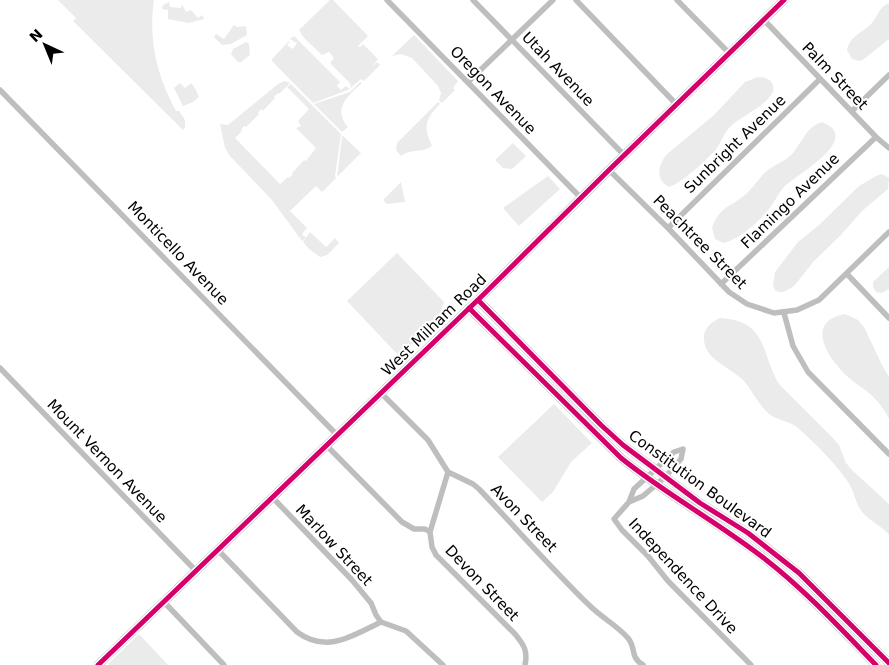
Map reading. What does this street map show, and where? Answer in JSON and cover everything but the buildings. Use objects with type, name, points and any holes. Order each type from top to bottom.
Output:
[{"type":"street","name":"Oregon Avenue","points":[[387,0],[581,198]]},
{"type":"street","name":"Utah Avenue","points":[[473,0],[624,155]]},
{"type":"street","points":[[468,82],[553,0]]},
{"type":"street","points":[[576,0],[676,105]]},
{"type":"street","points":[[676,0],[729,54]]},
{"type":"street","name":"West Milham Road","points":[[98,665],[470,308],[624,155],[764,20],[781,1]]},
{"type":"street","name":"Palm Street","points":[[764,20],[876,137],[889,148]]},
{"type":"street","points":[[852,111],[889,76]]},
{"type":"street","name":"Sunbright Avenue","points":[[668,228],[820,79]]},
{"type":"street","name":"Monticello Avenue","points":[[0,90],[337,435]]},
{"type":"street","name":"Flamingo Avenue","points":[[721,284],[876,137]]},
{"type":"street","name":"Peachtree Street","points":[[609,170],[668,228],[728,292],[747,304],[774,313],[784,313]]},
{"type":"street","points":[[889,232],[819,300],[807,307],[784,313],[793,346],[808,372],[889,454]]},
{"type":"street","points":[[847,274],[889,318]]},
{"type":"street","name":"Constitution Boulevard","points":[[478,300],[601,425],[655,470],[700,503],[748,533],[799,573],[889,663]]},
{"type":"street","name":"Constitution Boulevard","points":[[470,308],[621,458],[656,485],[732,534],[800,587],[876,665]]},
{"type":"street","name":"Mount Vernon Avenue","points":[[0,368],[196,571]]},
{"type":"street","points":[[327,446],[402,522],[414,529],[425,529],[430,532],[448,472],[428,440],[381,393]]},
{"type":"street","name":"Independence Drive","points":[[629,502],[638,500],[665,477],[681,459],[683,449],[674,452],[634,489],[629,502],[614,519],[668,581],[751,665]]},
{"type":"street","name":"Avon Street","points":[[448,472],[479,489],[589,605],[626,635],[632,642],[633,656],[638,664]]},
{"type":"street","name":"Marlow Street","points":[[272,498],[352,580],[371,603],[381,622]]},
{"type":"street","name":"Devon Street","points":[[430,532],[432,547],[436,555],[515,634],[524,646],[526,652],[525,665]]},
{"type":"street","points":[[218,550],[297,632],[306,638],[315,642],[333,642],[345,639],[381,622],[406,631],[443,665]]},
{"type":"street","points":[[164,602],[224,665]]},
{"type":"shaded area","points":[[58,0],[154,0],[152,29],[159,71],[169,98],[176,111],[179,111],[185,120],[185,128],[183,130],[73,21],[76,18]]},
{"type":"shaded area","points":[[330,0],[333,0],[368,36],[358,46],[360,47],[363,44],[378,59],[372,67],[377,62],[380,65],[364,81],[361,79],[348,90],[313,103],[272,59],[289,41],[288,46],[293,49],[297,43],[290,39],[294,36],[340,82],[337,86],[341,90],[346,86],[349,89],[351,86],[349,82],[330,63],[334,58],[329,52],[322,55],[304,38],[299,30]]},
{"type":"shaded area","points":[[169,2],[170,7],[181,8],[182,4],[186,12],[191,10],[198,18],[202,15],[204,19],[189,23],[168,19],[168,10],[162,9],[163,5]]},
{"type":"shaded area","points":[[889,3],[889,39],[864,59],[860,61],[852,59],[847,50],[851,41],[871,24],[881,9]]},
{"type":"shaded area","points":[[234,25],[237,27],[246,26],[247,35],[231,44],[222,45],[214,37],[216,34],[224,39]]},
{"type":"shaded area","points":[[414,35],[458,81],[453,88],[455,90],[442,103],[439,100],[441,93],[438,86],[412,58],[401,54],[392,56]]},
{"type":"shaded area","points":[[246,42],[249,44],[250,55],[241,62],[238,62],[231,54],[233,49]]},
{"type":"shaded area","points":[[758,77],[768,79],[772,83],[771,95],[766,101],[732,125],[708,158],[681,181],[669,187],[665,184],[659,172],[666,155],[714,115],[745,82]]},
{"type":"shaded area","points":[[285,81],[290,83],[274,97],[263,111],[261,109],[259,114],[246,127],[244,126],[235,138],[280,184],[289,178],[316,148],[296,128],[301,126],[298,121],[309,109],[287,87],[291,84],[341,134],[336,178],[322,192],[316,186],[290,211],[307,228],[302,234],[306,238],[302,241],[272,200],[230,156],[225,148],[220,124],[228,125],[278,84]]},
{"type":"shaded area","points":[[360,82],[362,83],[347,98],[342,108],[341,114],[348,127],[342,132],[314,104],[350,92]]},
{"type":"shaded area","points":[[180,83],[185,88],[191,83],[199,97],[183,106],[174,88]]},
{"type":"shaded area","points":[[438,102],[440,104],[431,114],[427,123],[427,134],[432,146],[401,156],[396,150],[397,143]]},
{"type":"shaded area","points":[[822,122],[833,129],[835,137],[832,146],[823,156],[785,186],[767,211],[744,233],[724,243],[715,239],[712,228],[719,214],[749,191],[768,170],[791,155],[808,131]]},
{"type":"shaded area","points":[[342,137],[361,153],[337,177]]},
{"type":"shaded area","points":[[513,143],[526,156],[512,169],[503,168],[495,160]]},
{"type":"shaded area","points":[[882,174],[889,178],[888,189],[862,211],[814,261],[794,286],[784,292],[775,290],[773,286],[775,272],[798,242],[819,225],[859,186]]},
{"type":"shaded area","points":[[548,176],[560,189],[519,226],[503,208]]},
{"type":"shaded area","points":[[401,182],[405,202],[387,204],[383,200]]},
{"type":"shaded area","points":[[310,232],[326,247],[335,238],[339,243],[327,255],[320,257],[303,242]]},
{"type":"shaded area","points":[[397,253],[444,302],[438,320],[399,356],[347,301]]},
{"type":"shaded area","points":[[889,267],[889,289],[882,293],[876,292],[873,282]]},
{"type":"shaded area","points":[[845,314],[858,320],[864,327],[889,377],[889,418],[877,401],[841,370],[828,352],[822,333],[825,325],[832,318]]},
{"type":"shaded area","points":[[720,318],[736,320],[747,325],[755,332],[761,340],[779,384],[839,445],[846,463],[852,470],[889,504],[889,535],[863,513],[848,482],[838,468],[818,447],[796,426],[767,412],[743,380],[709,353],[704,343],[704,333],[711,323]]},
{"type":"shaded area","points":[[554,404],[592,443],[571,462],[553,492],[542,502],[498,457]]},
{"type":"shaded area","points":[[139,634],[168,665],[108,664]]},
{"type":"cycle path","points":[[98,665],[484,294],[784,0]]},
{"type":"cycle path","points":[[478,300],[623,445],[700,503],[748,533],[799,573],[889,663]]},
{"type":"cycle path","points":[[469,308],[621,458],[656,484],[730,533],[780,571],[822,610],[876,665]]}]
